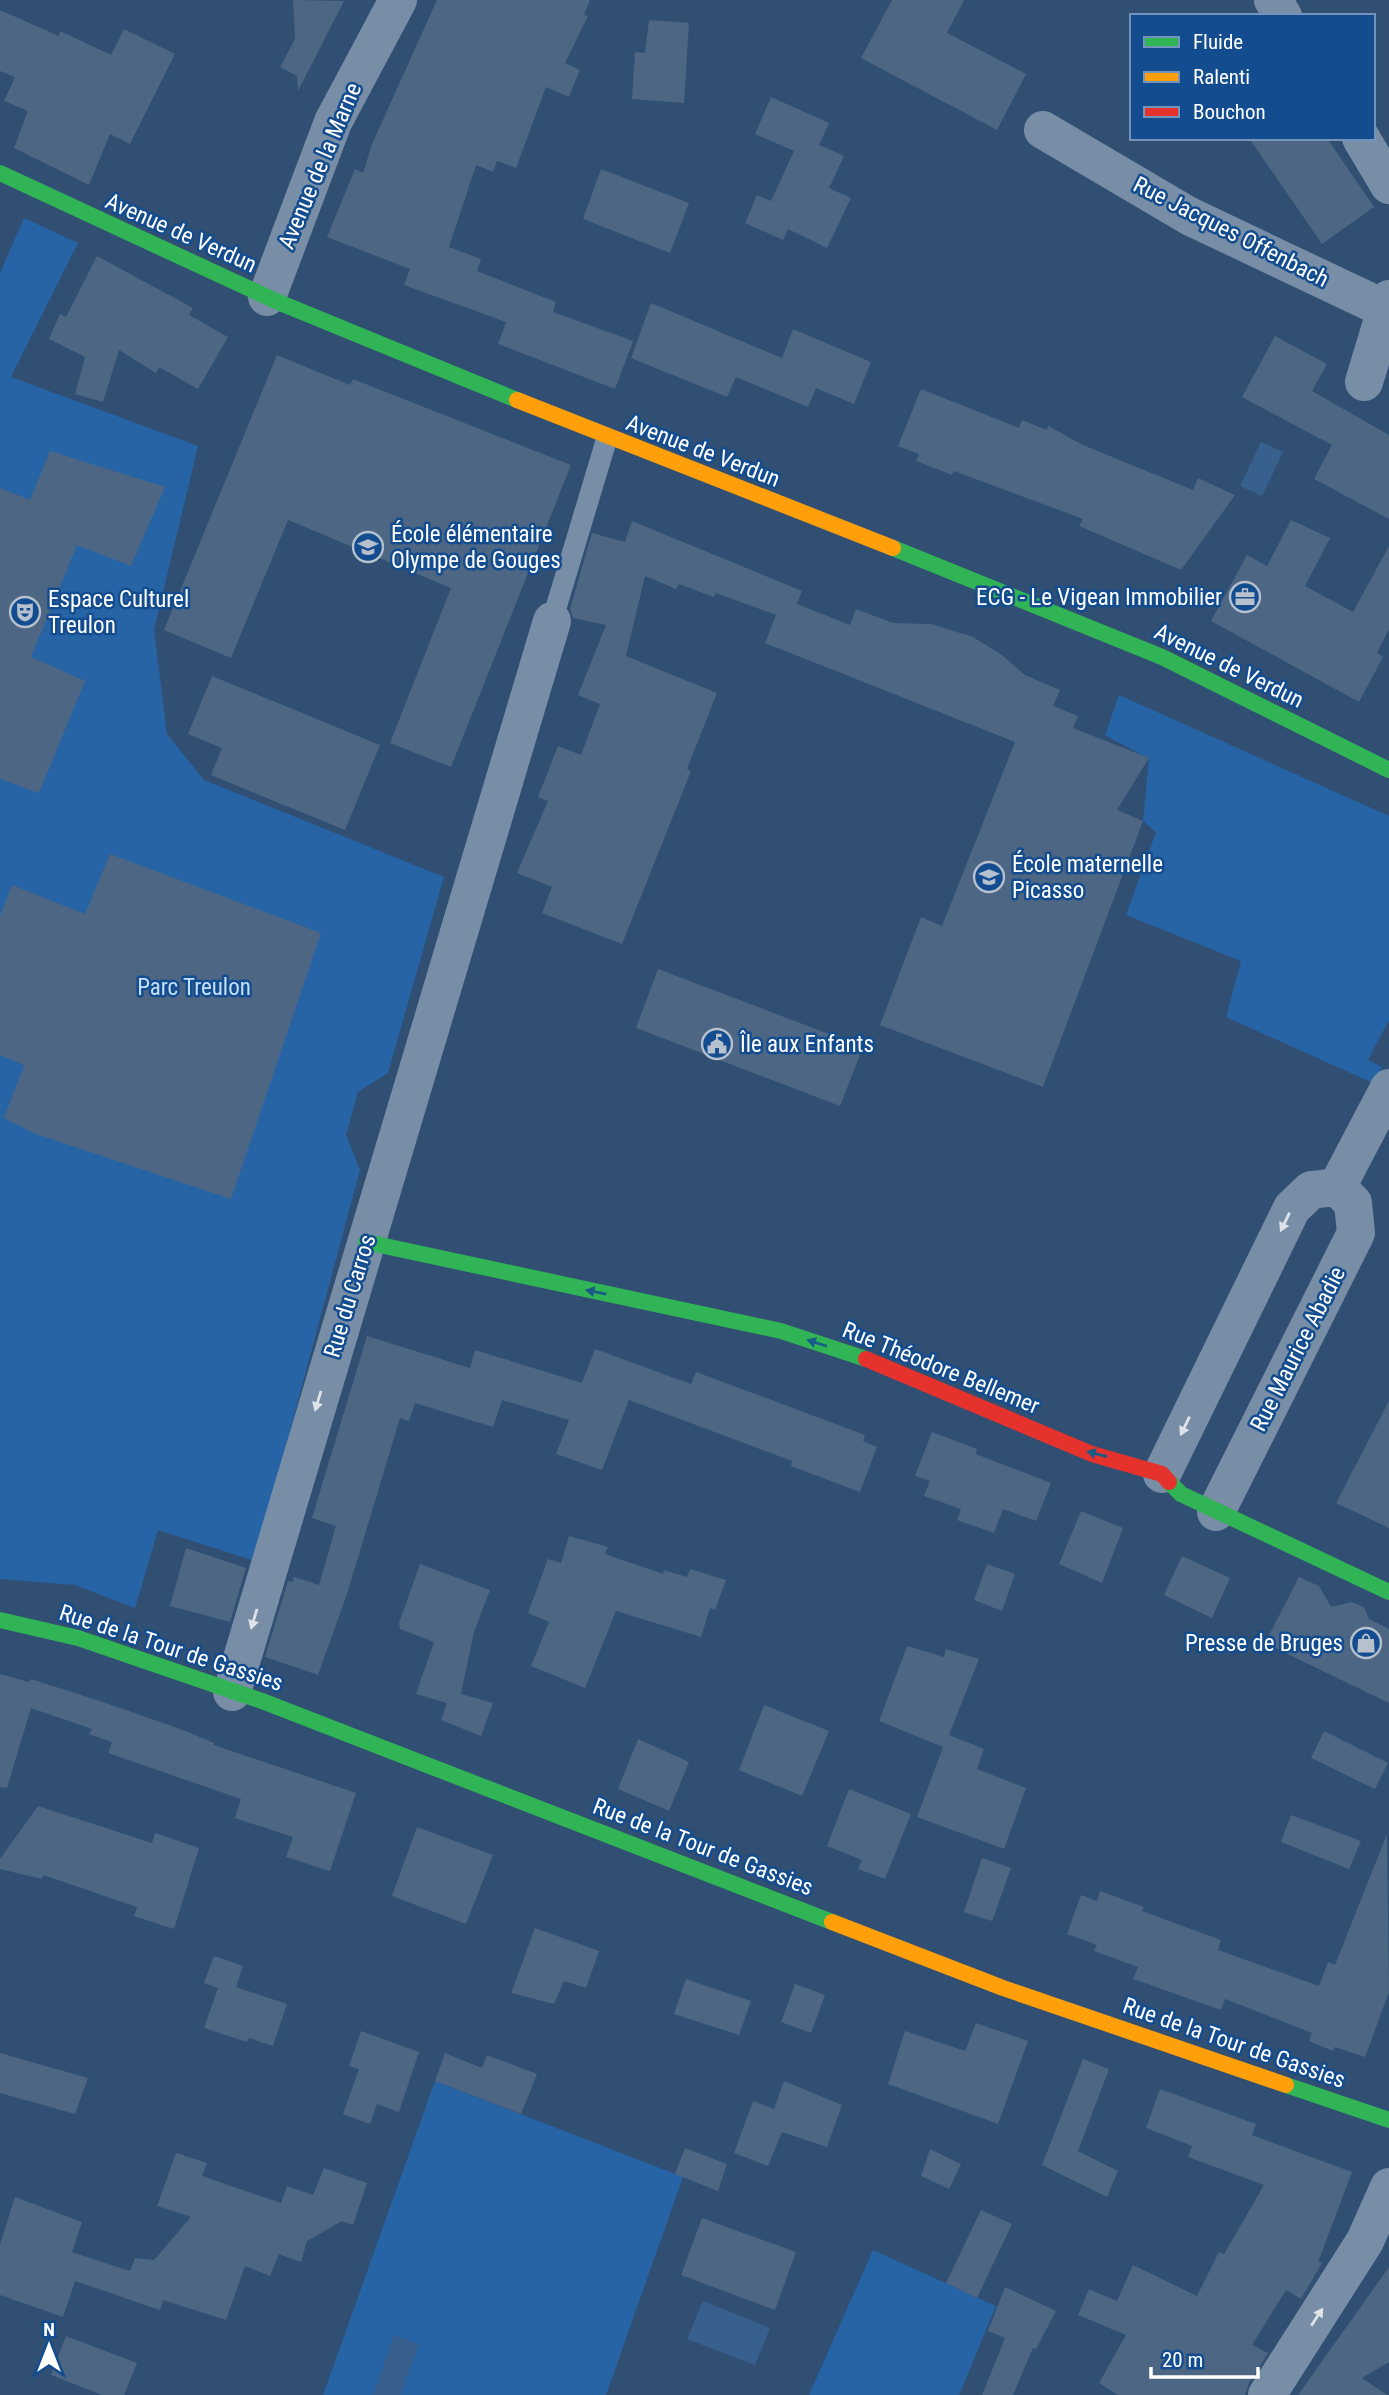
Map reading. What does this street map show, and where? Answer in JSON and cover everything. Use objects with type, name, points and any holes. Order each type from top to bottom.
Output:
[{"type":"street","name":"Avenue de la Marne","points":[[267,297],[333,122],[398,0]]},
{"type":"street","name":"Rue Jacques Offenbach","points":[[1043,130],[1189,216],[1387,304],[1364,382]]},
{"type":"street","name":"Avenue de Verdun","points":[[0,173],[267,297],[607,438],[1133,644],[1389,770]]},
{"type":"street","name":"Rue du Carros","points":[[232,1692],[552,621]]},
{"type":"street","points":[[1162,1474],[1292,1208],[1311,1190],[1337,1187],[1388,1092]]},
{"type":"street","name":"Rue Maurice Abadie","points":[[1216,1512],[1356,1233],[1353,1203],[1337,1187]]},
{"type":"street","name":"Rue Théodore Bellemer","points":[[366,1242],[781,1331],[885,1364],[1092,1454],[1132,1463],[1162,1474],[1181,1494],[1389,1592]]},
{"type":"street","name":"Rue de la Tour de Gassies","points":[[0,1620],[78,1638],[232,1692],[1003,1988],[1389,2120]]},
{"type":"street","points":[[1267,2395],[1365,2241],[1389,2187]]},
{"type":"lane","points":[[552,621],[607,438]]},
{"type":"green space","name":"Parc Treulon","points":[[24,218],[78,243],[11,377],[198,446],[154,630],[167,734],[204,780],[444,877],[388,1073],[358,1092],[346,1135],[360,1170],[255,1561],[158,1530],[135,1608],[75,1585],[0,1579],[0,273]]},
{"type":"green space","points":[[1119,695],[1389,816],[1389,1020],[1368,1060],[1382,1067],[1375,1084],[1226,1017],[1241,961],[1126,915],[1156,832],[1143,821],[1149,759],[1105,735]]},
{"type":"green space","points":[[435,2081],[683,2177],[606,2395],[323,2395]]},
{"type":"green space","points":[[873,2250],[996,2306],[959,2395],[809,2395]]},
{"type":"shaded area","points":[[1261,442],[1283,452],[1262,496],[1240,486]]},
{"type":"shaded area","points":[[703,2301],[770,2328],[755,2365],[687,2339]]},
{"type":"shaded area","points":[[394,2335],[419,2344],[401,2395],[373,2395]]},
{"type":"building","points":[[293,0],[344,1],[298,91],[297,76],[280,67],[295,39]]},
{"type":"building","points":[[437,0],[590,0],[584,15],[588,16],[565,63],[580,70],[569,97],[546,87],[516,168],[497,161],[493,172],[476,165],[449,247],[481,259],[477,271],[556,302],[553,312],[633,341],[615,389],[498,344],[506,322],[404,285],[410,269],[327,237],[355,169],[363,173],[372,144]]},
{"type":"building","points":[[892,0],[964,0],[947,33],[1026,74],[997,130],[861,58]]},
{"type":"building","points":[[0,10],[59,36],[60,31],[111,55],[124,29],[175,54],[130,144],[110,134],[89,185],[14,148],[28,111],[4,101],[15,77],[0,71]]},
{"type":"building","points":[[649,20],[689,23],[684,103],[632,99],[635,52],[645,53]]},
{"type":"building","points":[[771,97],[829,123],[819,145],[844,156],[829,188],[851,198],[827,248],[788,229],[783,240],[745,223],[757,195],[771,201],[794,151],[755,134]]},
{"type":"building","points":[[1250,140],[1328,140],[1374,207],[1322,244]]},
{"type":"building","points":[[601,169],[689,203],[670,253],[583,219]]},
{"type":"building","points":[[97,256],[193,308],[189,315],[228,337],[198,389],[159,367],[156,373],[119,350],[103,402],[75,394],[85,357],[49,339],[60,314],[66,317]]},
{"type":"building","points":[[651,303],[782,358],[793,329],[871,362],[854,404],[816,388],[808,407],[736,377],[727,397],[631,358]]},
{"type":"building","points":[[1275,336],[1327,364],[1312,391],[1389,435],[1389,519],[1314,479],[1332,445],[1242,397]]},
{"type":"building","points":[[277,355],[350,385],[353,379],[571,465],[451,767],[390,743],[451,588],[288,520],[231,658],[164,630]]},
{"type":"building","points":[[921,389],[1019,428],[1022,420],[1047,430],[1048,426],[1083,445],[1193,490],[1198,478],[1235,495],[1181,570],[1079,526],[1083,519],[954,471],[952,475],[916,461],[919,454],[898,446]]},
{"type":"building","name":"Espace Culturel Treulon","points":[[50,451],[165,487],[131,566],[77,545],[31,657],[85,681],[39,793],[0,779],[0,488],[30,500]]},
{"type":"building","points":[[1291,520],[1330,538],[1305,586],[1353,612],[1389,546],[1389,629],[1377,653],[1383,657],[1359,702],[1211,621],[1247,555],[1267,566]]},
{"type":"building","points":[[632,521],[802,591],[797,604],[850,625],[856,609],[893,623],[931,624],[973,637],[1002,655],[1025,675],[1060,690],[1053,706],[1078,716],[1073,728],[1149,758],[1117,810],[1143,821],[1043,1087],[880,1025],[921,917],[942,926],[1015,742],[765,643],[776,615],[716,593],[714,597],[679,584],[676,589],[645,576],[626,656],[717,693],[687,769],[691,771],[622,944],[542,913],[552,887],[517,873],[548,801],[538,797],[558,746],[581,755],[600,704],[578,695],[606,625],[573,618],[570,609],[592,533],[625,542]]},
{"type":"building","points":[[212,676],[380,745],[345,830],[211,775],[222,748],[188,734]]},
{"type":"building","points":[[110,854],[321,933],[231,1199],[36,1134],[4,1118],[24,1065],[0,1055],[0,916],[12,885],[85,914]]},
{"type":"building","points":[[658,969],[863,1047],[840,1106],[636,1028]]},
{"type":"building","points":[[367,1336],[470,1368],[475,1350],[582,1383],[595,1349],[691,1384],[696,1372],[865,1435],[863,1441],[877,1447],[860,1492],[791,1466],[792,1461],[629,1400],[602,1470],[556,1454],[569,1420],[502,1400],[493,1427],[415,1403],[409,1421],[400,1418],[347,1594],[318,1675],[265,1657],[288,1581],[292,1582],[294,1577],[319,1585],[336,1526],[312,1518]]},
{"type":"building","points":[[1389,1401],[1389,1528],[1336,1503]]},
{"type":"building","points":[[932,1432],[977,1449],[976,1454],[1051,1483],[1036,1521],[1003,1509],[994,1533],[957,1520],[961,1509],[924,1496],[930,1481],[915,1476]]},
{"type":"building","points":[[1081,1511],[1123,1528],[1102,1583],[1059,1564]]},
{"type":"building","points":[[569,1536],[608,1547],[605,1554],[663,1574],[664,1570],[687,1577],[690,1569],[726,1580],[715,1610],[710,1608],[701,1637],[616,1611],[585,1688],[531,1666],[549,1622],[528,1613],[548,1559],[561,1563]]},
{"type":"building","points":[[186,1548],[246,1568],[230,1622],[170,1606]]},
{"type":"building","points":[[1182,1556],[1230,1578],[1212,1618],[1164,1595]]},
{"type":"building","points":[[420,1564],[490,1590],[474,1632],[461,1694],[493,1703],[481,1736],[441,1720],[447,1703],[416,1694],[434,1642],[400,1629],[399,1623]]},
{"type":"building","points":[[987,1564],[1015,1574],[1002,1611],[974,1600]]},
{"type":"building","points":[[1299,1577],[1319,1586],[1331,1607],[1352,1602],[1364,1607],[1369,1619],[1389,1629],[1389,1703],[1265,1643]]},
{"type":"building","points":[[907,1646],[944,1657],[946,1649],[979,1659],[949,1735],[984,1749],[977,1769],[1026,1788],[1004,1849],[917,1817],[943,1747],[879,1721]]},
{"type":"building","points":[[0,1674],[29,1682],[31,1679],[100,1701],[183,1730],[214,1745],[356,1793],[330,1871],[286,1857],[293,1837],[235,1818],[241,1799],[108,1753],[112,1742],[89,1734],[92,1729],[31,1708],[7,1788],[0,1787]]},
{"type":"building","points":[[764,1705],[829,1731],[802,1796],[739,1770]]},
{"type":"building","points":[[1324,1731],[1388,1763],[1375,1789],[1311,1758]]},
{"type":"building","points":[[638,1739],[689,1762],[669,1811],[618,1789]]},
{"type":"building","points":[[849,1789],[911,1814],[885,1879],[858,1869],[862,1860],[827,1846]]},
{"type":"building","points":[[38,1806],[152,1843],[155,1833],[199,1848],[174,1929],[134,1916],[137,1907],[43,1875],[42,1879],[0,1869],[0,1859]]},
{"type":"building","points":[[1291,1815],[1361,1841],[1349,1869],[1281,1842]]},
{"type":"building","points":[[417,1827],[493,1855],[466,1924],[392,1896]]},
{"type":"building","points":[[1387,1834],[1389,1992],[1365,2057],[1335,2047],[1333,2051],[1309,2041],[1312,2033],[1225,1999],[1221,2010],[1133,1979],[1138,1967],[1094,1951],[1097,1945],[1067,1934],[1081,1895],[1097,1901],[1100,1891],[1144,1907],[1142,1911],[1221,1940],[1218,1950],[1319,1986],[1328,1962],[1335,1965]]},
{"type":"building","points":[[982,1858],[1011,1868],[992,1921],[964,1912]]},
{"type":"building","points":[[535,1928],[599,1951],[586,1988],[564,1981],[554,2004],[511,1993]]},
{"type":"building","points":[[214,1956],[243,1966],[236,1987],[287,2004],[273,2046],[249,2038],[247,2042],[204,2028],[218,1988],[204,1983]]},
{"type":"building","points":[[686,1979],[751,2001],[739,2035],[674,2014]]},
{"type":"building","points":[[795,1984],[825,1995],[811,2033],[781,2022]]},
{"type":"building","points":[[976,2023],[1028,2041],[998,2124],[888,2084],[905,2031],[965,2051]]},
{"type":"building","points":[[361,2031],[419,2052],[399,2112],[377,2104],[370,2124],[343,2114],[359,2069],[349,2066]]},
{"type":"building","points":[[0,2053],[88,2078],[75,2114],[0,2093]]},
{"type":"building","points":[[445,2053],[482,2068],[487,2055],[537,2074],[521,2114],[435,2081]]},
{"type":"building","points":[[1083,2059],[1109,2069],[1078,2151],[1118,2171],[1107,2197],[1042,2165]]},
{"type":"building","points":[[784,2081],[842,2105],[827,2147],[782,2132],[768,2166],[734,2153],[753,2101],[774,2109]]},
{"type":"building","points":[[1160,2089],[1256,2124],[1252,2135],[1352,2172],[1318,2262],[1322,2263],[1301,2299],[1286,2290],[1252,2345],[1268,2353],[1249,2383],[1245,2395],[1118,2395],[1099,2383],[1126,2335],[1078,2315],[1089,2289],[1117,2301],[1133,2265],[1197,2296],[1219,2252],[1224,2254],[1264,2185],[1188,2157],[1192,2146],[1146,2128]]},
{"type":"building","points":[[685,2148],[727,2164],[718,2191],[675,2174]]},
{"type":"building","points":[[930,2149],[961,2164],[949,2189],[921,2176]]},
{"type":"building","points":[[176,2153],[207,2163],[202,2176],[281,2203],[287,2186],[313,2195],[324,2168],[367,2183],[353,2225],[342,2221],[307,2241],[301,2262],[279,2254],[270,2276],[245,2266],[226,2320],[163,2300],[160,2310],[75,2281],[63,2317],[0,2295],[0,2244],[15,2197],[82,2222],[72,2252],[130,2271],[135,2258],[154,2260],[191,2217],[157,2206]]},
{"type":"building","points":[[981,2210],[1012,2224],[977,2298],[946,2283]]},
{"type":"building","points":[[702,2218],[796,2252],[775,2310],[681,2275]]},
{"type":"building","points":[[1389,2267],[1389,2362],[1362,2378],[1387,2395],[1298,2395]]},
{"type":"building","points":[[1005,2287],[1056,2311],[1036,2349],[1033,2348],[1013,2395],[982,2395],[1005,2338],[988,2331]]},
{"type":"building","points":[[66,2336],[137,2363],[124,2395],[102,2395],[51,2375]]},
{"type":"traffic: fast","points":[[0,173],[278,302],[517,400]]},
{"type":"traffic: fast","points":[[893,548],[1162,657],[1389,770]]},
{"type":"traffic: fast","points":[[366,1242],[781,1331],[866,1359]]},
{"type":"traffic: fast","points":[[1169,1482],[1181,1494],[1389,1592]]},
{"type":"traffic: fast","points":[[0,1620],[78,1638],[262,1701],[832,1922]]},
{"type":"traffic: fast","points":[[1286,2085],[1389,2120]]},
{"type":"traffic: slow","points":[[517,400],[893,548]]},
{"type":"traffic: slow","points":[[832,1922],[1003,1988],[1286,2085]]},
{"type":"traffic: jam","points":[[866,1359],[1092,1454],[1162,1474],[1169,1482]]},
{"type":"place","name":"École élémentaire Olympe de Gouges","points":[[368,547]]},
{"type":"place","name":"ECG - Le Vigean Immobilier","points":[[1245,597]]},
{"type":"place","name":"Espace Culturel Treulon","points":[[25,612]]},
{"type":"place","name":"École maternelle Picasso","points":[[989,877]]},
{"type":"place","name":"Île aux Enfants","points":[[717,1044]]},
{"type":"place","name":"Presse de Bruges","points":[[1366,1643]]}]
